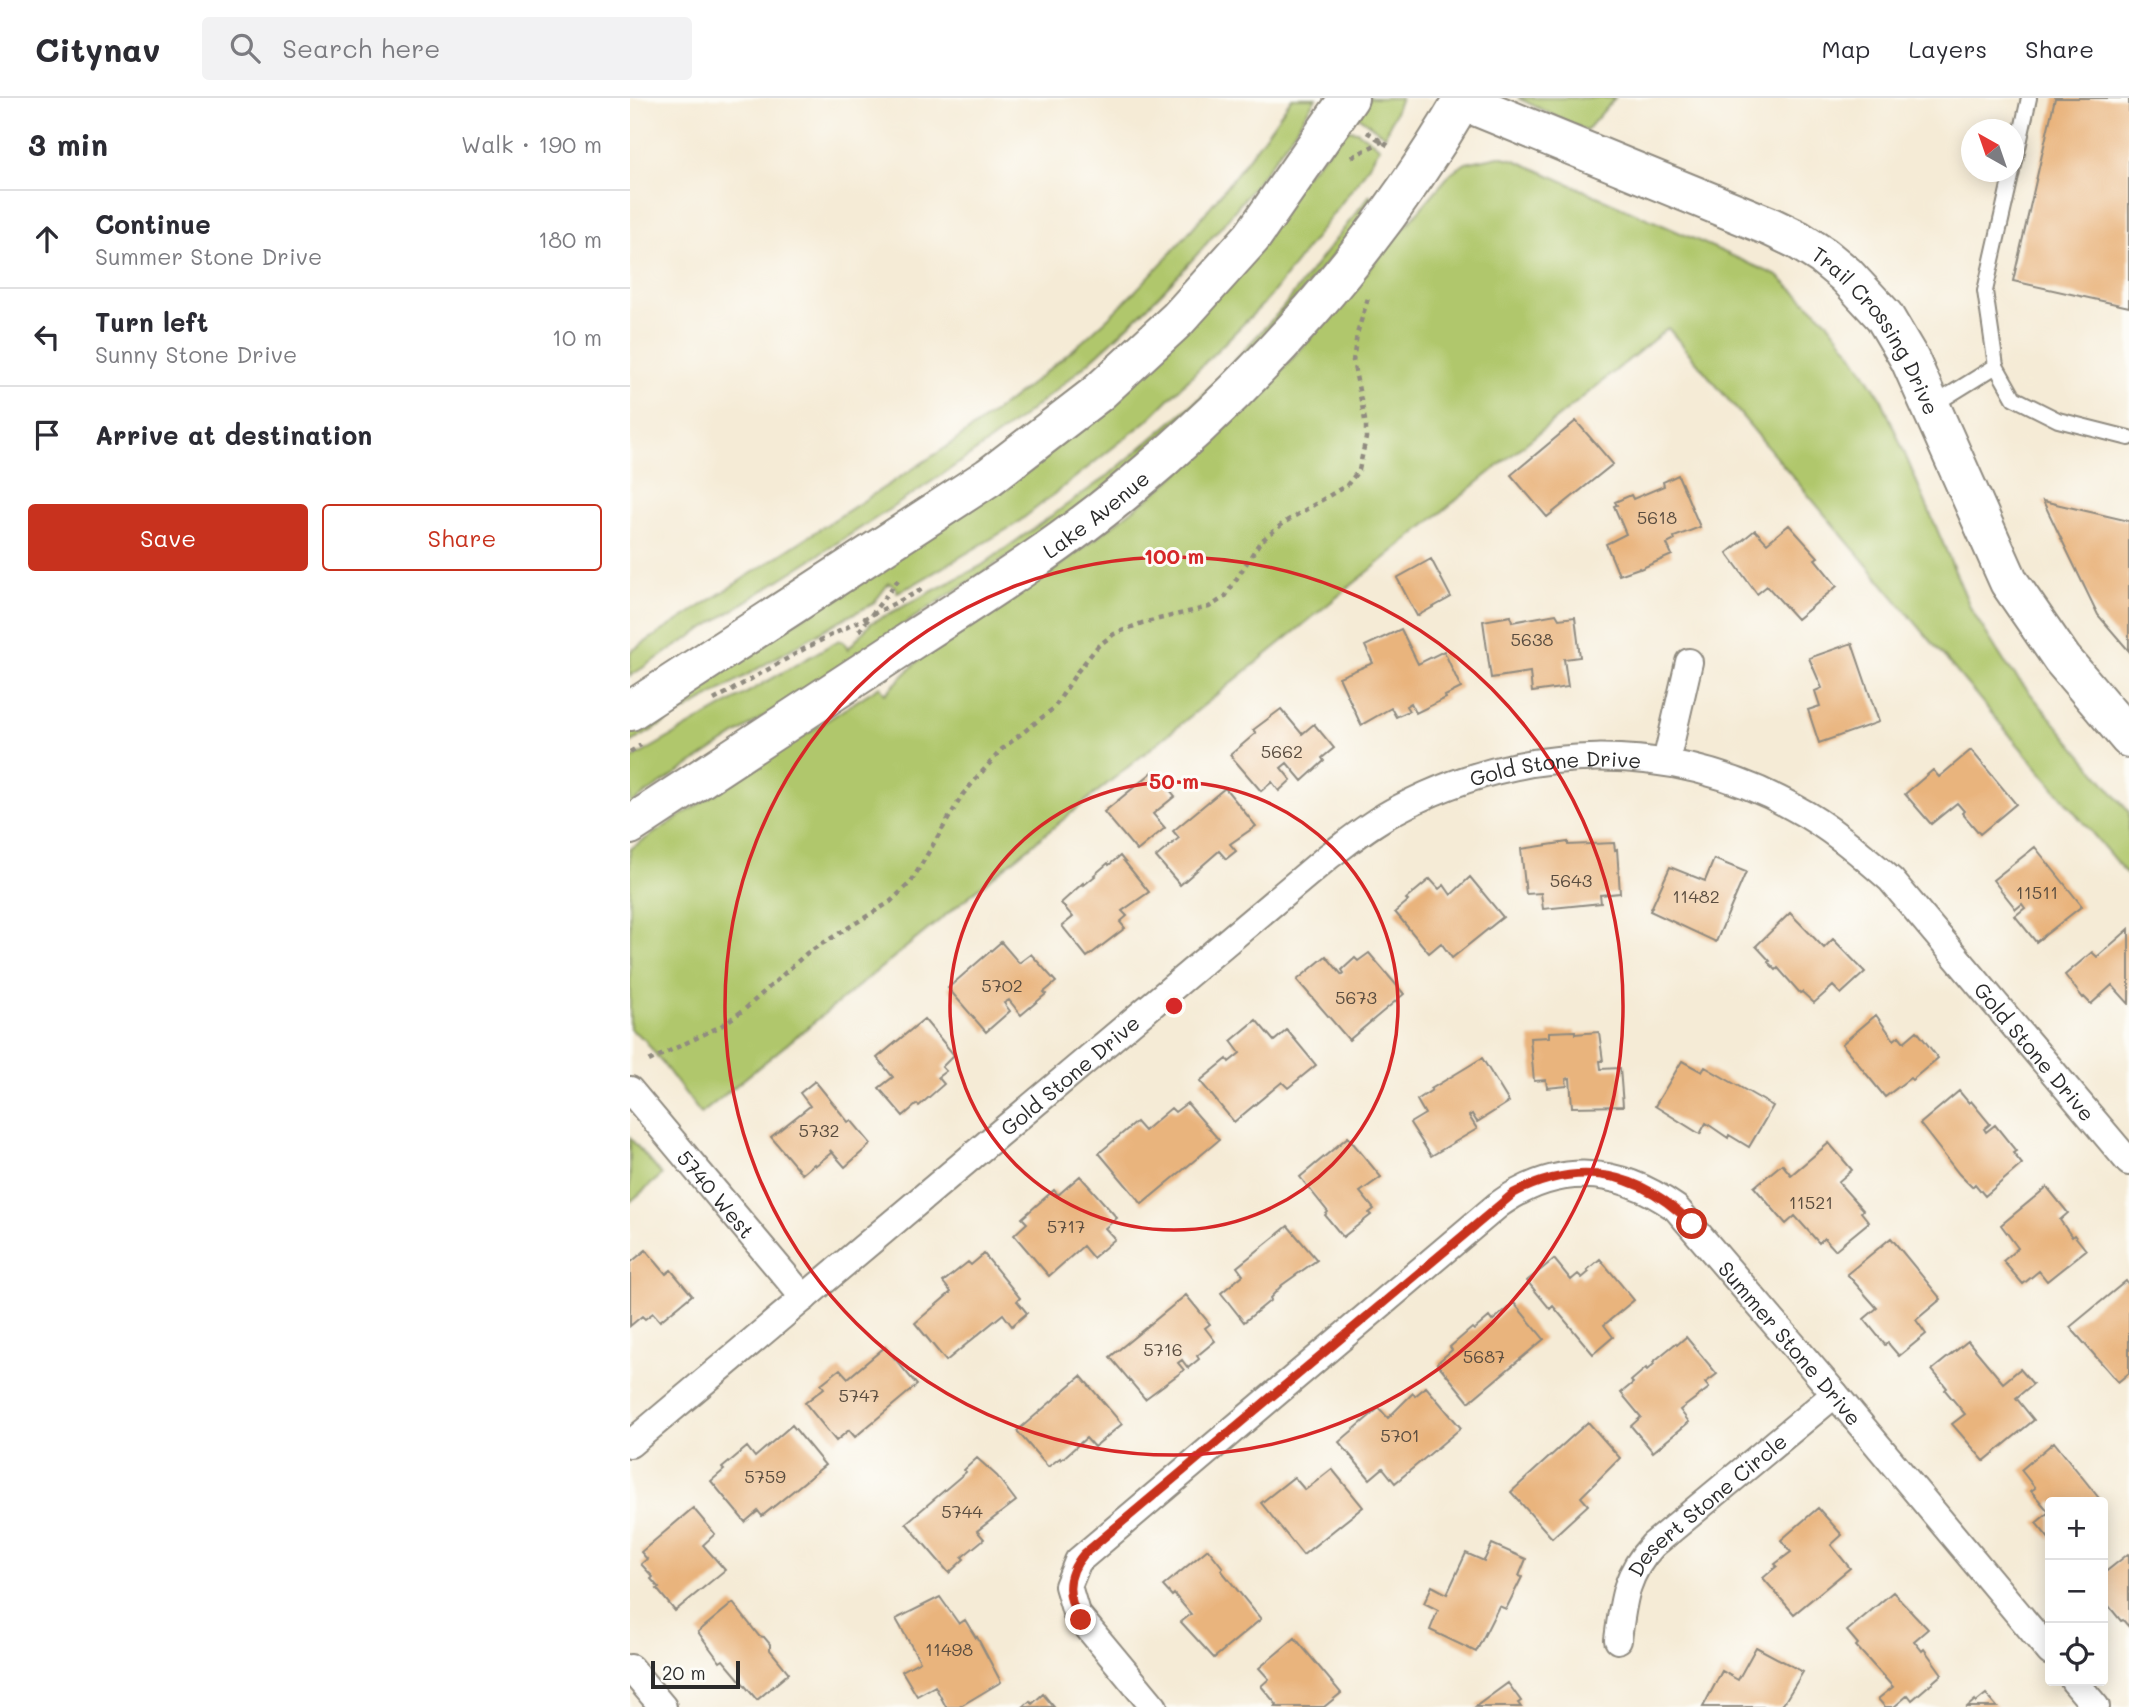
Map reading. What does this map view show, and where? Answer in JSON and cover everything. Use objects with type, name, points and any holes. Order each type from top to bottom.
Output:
[{"type":"street","name":"Trail Crossing Drive","points":[[1463,99],[1771,227],[1815,251],[1846,275],[1884,316],[1910,360],[2009,582],[2062,659],[2129,738]]},
{"type":"street","name":"Lake Avenue","points":[[630,825],[1039,556],[1124,492],[1178,445],[1251,377],[1358,253],[1420,170],[1463,99]]},
{"type":"street","points":[[630,711],[989,477],[1097,394],[1178,319],[1252,237],[1356,114]]},
{"type":"street","name":"Gold Stone Drive","points":[[1666,762],[1689,662]]},
{"type":"street","name":"Gold Stone Drive","points":[[630,1444],[1329,856],[1397,809],[1433,792],[1513,766],[1591,758],[1666,762],[1699,768],[1763,792],[1805,814],[1860,852],[1891,880],[2129,1162]]},
{"type":"street","name":"5740 West","points":[[632,1097],[804,1298]]},
{"type":"street","name":"Summer Stone Drive","points":[[1154,1707],[1081,1620],[1072,1604],[1068,1586],[1073,1569],[1084,1554],[1498,1205],[1532,1184],[1570,1174],[1615,1177],[1657,1194],[1675,1208],[1835,1394],[2045,1646]]},
{"type":"street","name":"Desert Stone Circle","points":[[1618,1640],[1624,1597],[1630,1577],[1653,1545],[1835,1394]]},
{"type":"street","points":[[630,1668],[663,1707]]},
{"type":"street","points":[[2078,1686],[2096,1707]]},
{"type":"lane","points":[[2024,121],[2029,98]]},
{"type":"lane","points":[[2010,182],[1985,291],[1996,366],[2014,398],[2058,420],[2129,438]]},
{"type":"lane","points":[[1930,407],[1996,366]]},
{"type":"path","points":[[1356,114],[1399,154]]},
{"type":"path","points":[[649,1061],[721,1026],[745,1009],[807,953],[890,902],[911,882],[963,794],[1002,749],[1054,708],[1098,646],[1114,634],[1142,623],[1209,607],[1225,597],[1260,542],[1285,523],[1347,485],[1359,470],[1364,454],[1366,425],[1353,360],[1364,306],[1372,289]]},
{"type":"green space","points":[[1292,98],[1316,98],[1260,178],[1198,254],[1093,358],[1031,410],[955,466],[630,676],[630,652],[945,448],[1016,396],[1084,340],[1142,284],[1195,225],[1245,163]]},
{"type":"green space","points":[[1369,98],[1401,98],[1385,136],[1358,116]]},
{"type":"green space","points":[[1518,98],[1615,98],[1586,131]]},
{"type":"green space","points":[[1348,130],[1357,131],[1380,147],[1362,176],[1269,298],[1148,420],[1016,524],[911,586],[897,592],[889,583],[873,604],[630,743],[630,731],[1023,473]]},
{"type":"green space","points":[[1499,156],[1515,160],[1778,276],[1826,320],[1852,353],[1881,398],[1971,609],[2005,663],[2129,812],[2129,877],[1668,328],[701,1114],[644,1039],[630,1029],[630,849],[880,686],[885,694],[921,658],[1044,578],[1169,482],[1275,379],[1451,173],[1466,163]]},
{"type":"green space","points":[[1370,195],[1377,202],[1240,366],[1083,507],[630,804],[630,760],[839,640],[844,642],[848,649],[871,623],[981,566],[1110,474],[1201,397],[1281,310]]},
{"type":"green space","points":[[630,1138],[662,1175],[630,1202]]},
{"type":"building","points":[[2055,98],[2129,98],[2129,307],[2013,281]]},
{"type":"building","points":[[1576,421],[1613,464],[1547,517],[1511,475]]},
{"type":"building","points":[[1678,475],[1700,527],[1674,537],[1675,540],[1667,544],[1672,555],[1619,575],[1606,544],[1626,534],[1614,506],[1617,505],[1615,502],[1631,495],[1633,499],[1664,486],[1663,482]]},
{"type":"building","points":[[2043,501],[2129,521],[2129,651],[2098,615]]},
{"type":"building","points":[[1789,525],[1818,557],[1815,559],[1837,586],[1797,619],[1767,586],[1757,594],[1727,553],[1755,530],[1767,543]]},
{"type":"building","points":[[1431,559],[1451,597],[1417,616],[1397,578]]},
{"type":"building","points":[[1556,614],[1559,619],[1575,617],[1580,657],[1564,659],[1568,687],[1532,692],[1530,672],[1491,678],[1483,621],[1511,616],[1512,622]]},
{"type":"building","points":[[1401,629],[1418,664],[1444,651],[1461,688],[1416,713],[1411,703],[1406,706],[1409,711],[1396,717],[1391,708],[1361,725],[1339,677],[1373,663],[1365,646]]},
{"type":"building","points":[[1852,643],[1879,722],[1819,743],[1808,710],[1820,706],[1815,691],[1822,688],[1809,658]]},
{"type":"building","points":[[1281,709],[1302,734],[1314,724],[1334,748],[1302,781],[1287,763],[1281,768],[1291,780],[1279,791],[1272,782],[1261,791],[1230,755],[1256,733],[1253,730]]},
{"type":"building","points":[[1971,750],[2016,804],[1980,834],[1957,803],[1931,824],[1905,794],[1933,770],[1939,777]]},
{"type":"building","points":[[1154,771],[1175,796],[1153,814],[1165,828],[1137,851],[1104,812]]},
{"type":"building","points":[[1225,788],[1256,826],[1230,844],[1236,851],[1226,859],[1219,851],[1180,885],[1156,857],[1179,838],[1173,831]]},
{"type":"building","points":[[1568,842],[1568,845],[1614,843],[1615,850],[1617,849],[1620,893],[1600,895],[1601,903],[1543,909],[1541,893],[1526,894],[1521,849]]},
{"type":"building","points":[[2035,847],[2082,906],[2036,942],[2015,916],[2025,908],[2022,904],[2016,909],[1993,880]]},
{"type":"building","points":[[1120,856],[1149,892],[1122,911],[1127,916],[1120,922],[1125,928],[1087,957],[1062,926],[1073,917],[1061,903]]},
{"type":"building","points":[[1714,859],[1746,872],[1716,942],[1650,911],[1670,867],[1705,881]]},
{"type":"building","points":[[1470,877],[1503,917],[1452,958],[1441,943],[1429,953],[1395,912],[1430,879],[1439,889],[1444,885],[1451,895]]},
{"type":"building","points":[[1790,913],[1824,948],[1833,939],[1865,972],[1841,994],[1833,986],[1814,1003],[1800,993],[1778,968],[1776,970],[1756,946]]},
{"type":"building","points":[[2129,929],[2129,1004],[2112,985],[2091,1004],[2065,975],[2092,952],[2097,957]]},
{"type":"building","points":[[1001,942],[1019,963],[1031,954],[1056,982],[1021,1015],[1009,1000],[1004,1003],[1010,1011],[986,1032],[948,988]]},
{"type":"building","points":[[1369,953],[1404,994],[1349,1040],[1297,980],[1326,956],[1342,975],[1342,970],[1355,958],[1358,961]]},
{"type":"building","points":[[1876,1015],[1894,1040],[1899,1036],[1904,1042],[1917,1031],[1938,1058],[1912,1080],[1910,1078],[1885,1097],[1842,1044]]},
{"type":"building","points":[[924,1019],[954,1055],[942,1067],[946,1071],[938,1077],[944,1084],[903,1116],[879,1088],[893,1077],[877,1058]]},
{"type":"building","points":[[1256,1020],[1274,1041],[1287,1030],[1316,1065],[1288,1088],[1282,1082],[1234,1122],[1200,1081],[1227,1059],[1229,1062],[1240,1053],[1231,1041]]},
{"type":"building","points":[[1575,1031],[1575,1034],[1599,1032],[1603,1061],[1600,1061],[1601,1069],[1620,1068],[1623,1106],[1572,1107],[1570,1078],[1566,1079],[1567,1086],[1547,1088],[1546,1080],[1534,1081],[1530,1038],[1549,1037],[1549,1032]]},
{"type":"building","points":[[1482,1058],[1509,1102],[1477,1122],[1472,1114],[1469,1116],[1477,1129],[1431,1156],[1410,1123],[1425,1114],[1417,1100]]},
{"type":"building","points":[[1682,1061],[1702,1072],[1705,1067],[1773,1106],[1749,1147],[1729,1135],[1728,1138],[1706,1123],[1700,1134],[1655,1106]]},
{"type":"building","points":[[815,1081],[848,1122],[851,1120],[871,1144],[845,1167],[830,1150],[831,1153],[802,1174],[771,1137],[810,1106],[800,1093]]},
{"type":"building","points":[[1959,1091],[1990,1124],[1984,1129],[1986,1132],[1995,1125],[2016,1151],[2013,1153],[2022,1164],[1985,1196],[1975,1184],[1972,1187],[1959,1174],[1920,1124]]},
{"type":"building","points":[[1187,1103],[1219,1140],[1142,1204],[1099,1153],[1136,1122],[1144,1131],[1171,1108],[1175,1112]]},
{"type":"building","points":[[1348,1137],[1381,1177],[1360,1192],[1374,1209],[1369,1213],[1371,1215],[1343,1237],[1325,1215],[1328,1212],[1300,1177]]},
{"type":"building","points":[[1829,1143],[1852,1170],[1838,1182],[1863,1210],[1861,1212],[1869,1222],[1835,1250],[1824,1238],[1819,1243],[1795,1216],[1786,1224],[1754,1187],[1782,1164],[1791,1175]]},
{"type":"building","points":[[1080,1176],[1117,1218],[1105,1228],[1115,1239],[1093,1258],[1083,1246],[1049,1276],[1014,1235],[1027,1223],[1022,1218],[1054,1190],[1058,1195]]},
{"type":"building","points":[[2047,1187],[2068,1213],[2060,1220],[2086,1250],[2047,1281],[2039,1271],[2023,1284],[2003,1261],[2018,1248],[2001,1225]]},
{"type":"building","points":[[1288,1226],[1317,1260],[1282,1285],[1271,1300],[1244,1322],[1221,1293],[1243,1275],[1237,1267]]},
{"type":"building","points":[[1891,1238],[1941,1299],[1916,1320],[1926,1334],[1899,1356],[1888,1343],[1885,1345],[1864,1319],[1877,1308],[1847,1274]]},
{"type":"building","points":[[646,1250],[666,1274],[671,1270],[692,1295],[660,1321],[653,1313],[645,1319],[642,1316],[630,1326],[630,1263]]},
{"type":"building","points":[[984,1254],[1020,1298],[1017,1301],[1027,1313],[1012,1326],[1003,1314],[946,1361],[915,1323],[951,1292],[943,1282],[968,1262],[971,1265]]},
{"type":"building","points":[[1554,1259],[1571,1280],[1578,1274],[1582,1278],[1600,1259],[1634,1300],[1604,1325],[1613,1337],[1593,1354],[1553,1306],[1550,1309],[1527,1281]]},
{"type":"building","points":[[2126,1281],[2129,1285],[2129,1373],[2118,1382],[2070,1327]]},
{"type":"building","points":[[1186,1295],[1210,1324],[1205,1328],[1215,1341],[1197,1356],[1199,1359],[1188,1368],[1182,1360],[1178,1363],[1184,1370],[1145,1399],[1110,1357]]},
{"type":"building","points":[[1514,1303],[1544,1339],[1469,1402],[1437,1363],[1452,1350],[1450,1347],[1472,1328],[1474,1330],[1489,1317],[1492,1321]]},
{"type":"building","points":[[1686,1337],[1717,1374],[1705,1383],[1709,1388],[1680,1410],[1689,1422],[1653,1452],[1631,1426],[1641,1417],[1621,1393],[1646,1368],[1647,1370],[1653,1362]]},
{"type":"building","points":[[1968,1341],[2003,1383],[2020,1369],[2033,1384],[2016,1398],[2034,1420],[1984,1461],[1952,1424],[1965,1414],[1932,1370]]},
{"type":"building","points":[[885,1347],[917,1385],[855,1437],[849,1430],[836,1441],[805,1403],[824,1388],[821,1384],[840,1369],[848,1378]]},
{"type":"building","points":[[1081,1376],[1122,1424],[1094,1447],[1086,1438],[1061,1460],[1060,1458],[1048,1467],[1017,1431]]},
{"type":"building","points":[[1426,1387],[1461,1428],[1395,1483],[1383,1468],[1370,1479],[1339,1442],[1379,1408],[1388,1418],[1413,1393],[1415,1396]]},
{"type":"building","points":[[1588,1422],[1620,1458],[1581,1497],[1588,1505],[1552,1538],[1511,1492]]},
{"type":"building","points":[[792,1425],[825,1465],[762,1516],[758,1511],[745,1522],[711,1481],[747,1447],[755,1457]]},
{"type":"building","points":[[2054,1442],[2098,1497],[2045,1497],[2045,1507],[2031,1491],[2035,1488],[2021,1470]]},
{"type":"building","points":[[977,1458],[997,1476],[1016,1501],[977,1531],[984,1539],[962,1557],[964,1559],[949,1573],[906,1523],[966,1472],[964,1470]]},
{"type":"building","points":[[1332,1469],[1363,1507],[1303,1555],[1261,1503],[1294,1477],[1305,1490]]},
{"type":"building","points":[[693,1508],[715,1534],[703,1545],[725,1570],[675,1611],[657,1589],[659,1588],[651,1579],[653,1577],[641,1564],[647,1559],[641,1552]]},
{"type":"building","points":[[1818,1508],[1842,1535],[1831,1545],[1850,1568],[1794,1614],[1763,1578],[1791,1552],[1781,1540]]},
{"type":"building","points":[[2045,1515],[2045,1534],[2036,1523]]},
{"type":"building","points":[[1492,1544],[1526,1559],[1519,1576],[1522,1577],[1506,1609],[1499,1606],[1476,1652],[1430,1630],[1438,1610],[1424,1603],[1432,1586],[1447,1594],[1466,1553],[1484,1561]]},
{"type":"building","points":[[1208,1549],[1223,1568],[1221,1570],[1261,1619],[1214,1658],[1181,1622],[1191,1614],[1174,1594],[1172,1596],[1163,1586]]},
{"type":"building","points":[[2129,1555],[2129,1627],[2108,1605],[2108,1570]]},
{"type":"building","points":[[1893,1592],[1928,1629],[1914,1641],[1922,1651],[1924,1649],[1942,1674],[1912,1700],[1908,1695],[1894,1707],[1885,1707],[1878,1699],[1893,1687],[1856,1646],[1858,1644],[1847,1631]]},
{"type":"building","points":[[940,1597],[959,1624],[965,1620],[1001,1682],[959,1707],[946,1707],[935,1686],[917,1696],[902,1671],[920,1661],[896,1619]]},
{"type":"building","points":[[733,1603],[759,1636],[764,1637],[770,1644],[770,1650],[789,1673],[757,1700],[723,1660],[720,1662],[698,1632]]},
{"type":"building","points":[[1295,1638],[1341,1693],[1324,1707],[1275,1707],[1277,1705],[1261,1686],[1269,1679],[1259,1668]]},
{"type":"building","points":[[1756,1647],[1803,1672],[1784,1703],[1780,1707],[1703,1707],[1722,1671],[1738,1680]]},
{"type":"building","points":[[1508,1683],[1521,1701],[1518,1703],[1521,1707],[1475,1707]]},
{"type":"building","points":[[1043,1694],[1054,1707],[1023,1707],[1030,1701],[1032,1704]]},
{"type":"building","points":[[1986,1694],[1997,1707],[1967,1707],[1975,1700],[1976,1702]]},
{"type":"route","points":[[1081,1620],[1072,1604],[1068,1586],[1073,1569],[1084,1554],[1514,1193],[1532,1184],[1570,1174],[1615,1177],[1657,1194],[1692,1224]]}]
